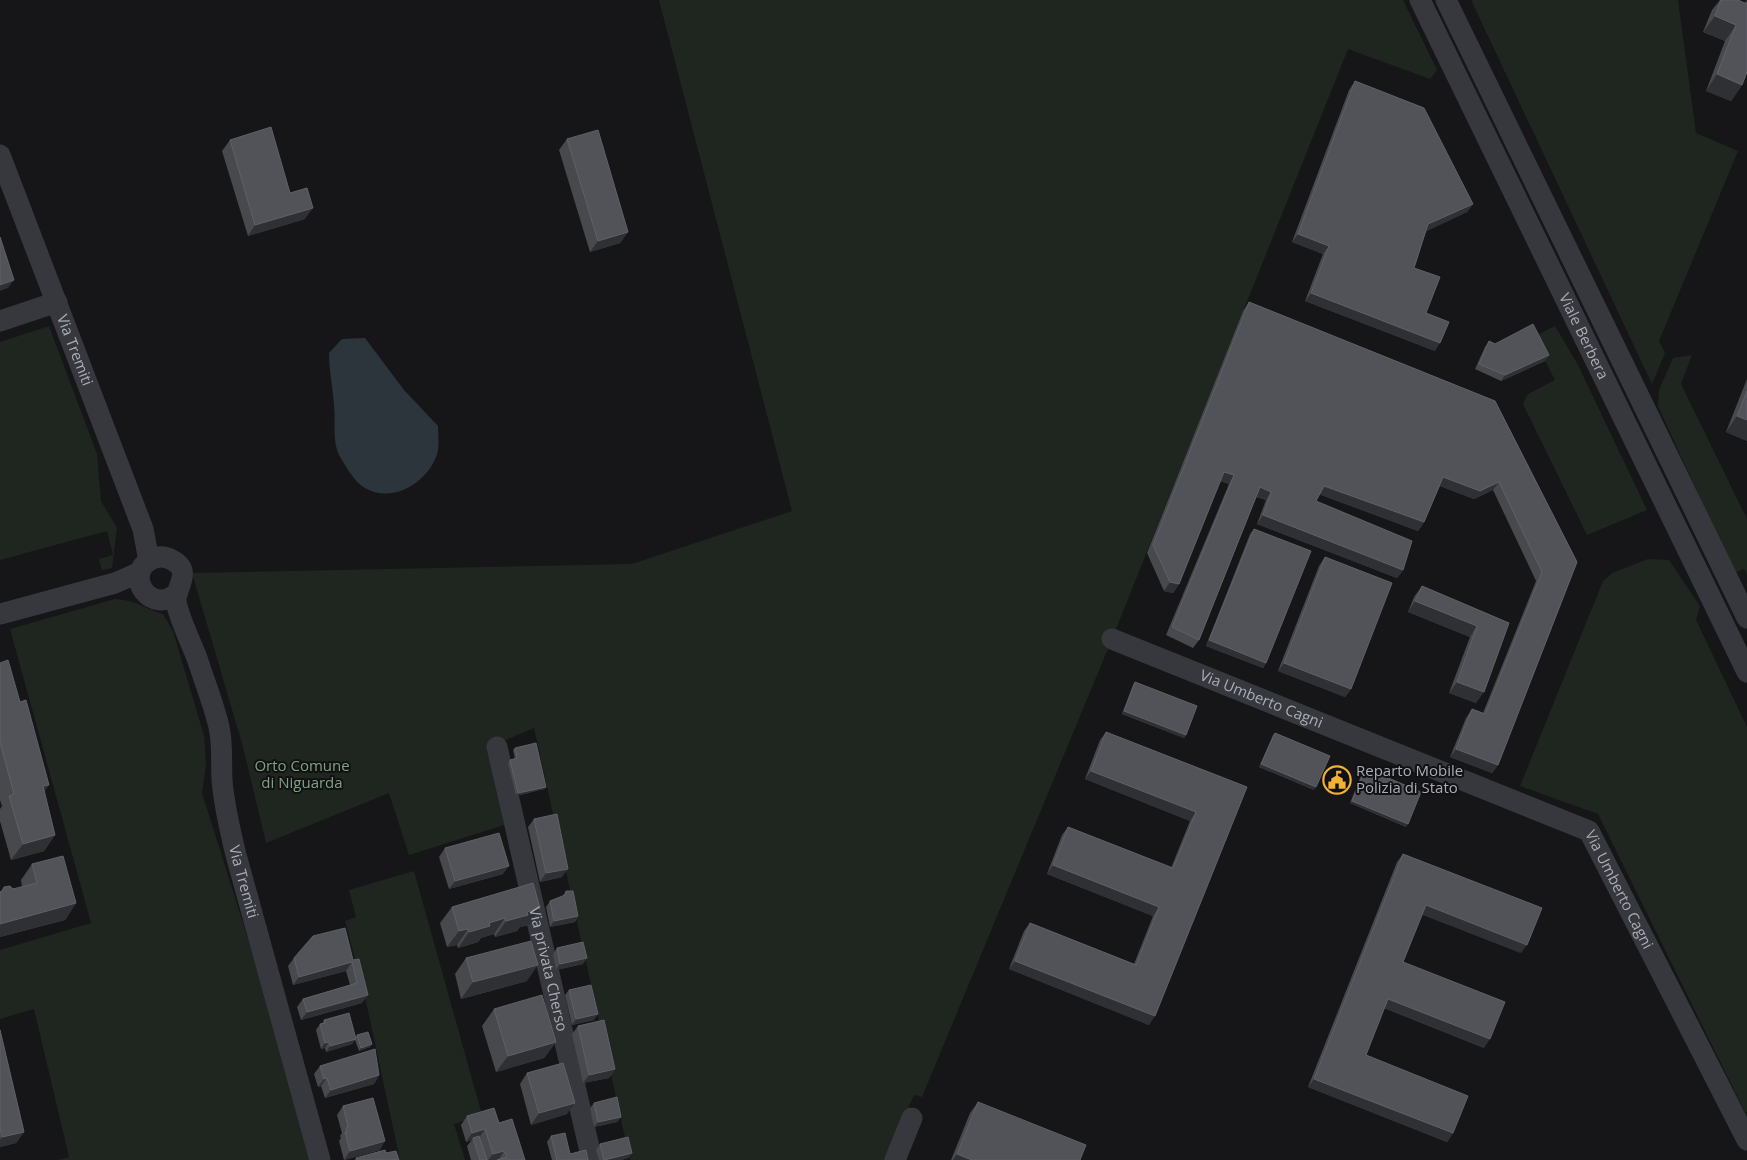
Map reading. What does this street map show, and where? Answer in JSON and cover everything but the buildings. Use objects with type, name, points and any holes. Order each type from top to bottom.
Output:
[{"type":"street","name":"Viale Berbera","points":[[1420,0],[1747,672]]},
{"type":"street","name":"Viale Berbera","points":[[1446,0],[1747,618]]},
{"type":"street","name":"Via Tremiti","points":[[0,156],[56,302],[147,564],[171,559],[181,569],[183,581],[174,599],[192,643],[219,727],[226,813],[320,1160]]},
{"type":"street","points":[[0,321],[56,302]]},
{"type":"street","points":[[0,614],[115,583],[147,564],[149,597],[157,600],[174,599]]},
{"type":"street","name":"Via Umberto Cagni","points":[[1112,639],[1589,830],[1747,1140]]},
{"type":"street","name":"Via privata Cherso","points":[[497,747],[592,1160]]},
{"type":"street","points":[[895,1160],[912,1118]]},
{"type":"green space","name":"Orto Comune di Niguarda","points":[[659,0],[1403,0],[1437,70],[1430,79],[1348,49],[1112,639],[922,1097],[914,1095],[886,1160],[630,1160],[534,728],[487,748],[504,825],[409,855],[389,793],[266,843],[243,747],[192,573],[632,564],[792,511]]},
{"type":"green space","points":[[1471,0],[1678,0],[1696,133],[1738,151],[1659,341],[1665,353],[1652,384]]},
{"type":"green space","points":[[49,326],[97,454],[101,501],[117,528],[112,568],[102,570],[99,559],[113,555],[107,531],[0,560],[0,342]]},
{"type":"green space","points":[[1555,326],[1578,365],[1647,510],[1587,535],[1523,404],[1528,394],[1555,380],[1533,337]]},
{"type":"green space","points":[[1692,355],[1681,384],[1747,519],[1747,575],[1744,569],[1732,574],[1713,526],[1658,406],[1659,390],[1673,358]]},
{"type":"green space","points":[[1648,559],[1669,560],[1700,606],[1696,620],[1747,727],[1747,1116],[1598,814],[1520,786],[1603,581],[1612,573]]},
{"type":"green space","points":[[115,599],[134,603],[163,614],[173,631],[204,736],[206,764],[202,793],[278,1034],[314,1160],[58,1160],[69,1157],[34,1009],[0,1019],[0,950],[91,923],[10,629]]},
{"type":"green space","points":[[414,871],[482,1115],[454,1124],[465,1160],[400,1160],[367,1006],[345,921],[356,917],[349,890]]},
{"type":"shaded area","points":[[365,338],[404,390],[438,426],[438,450],[431,466],[424,475],[407,488],[386,494],[365,488],[354,478],[339,455],[336,443],[329,353],[342,339]]},
{"type":"place","name":"Reparto Mobile Polizia di Stato","points":[[1337,780]]}]
